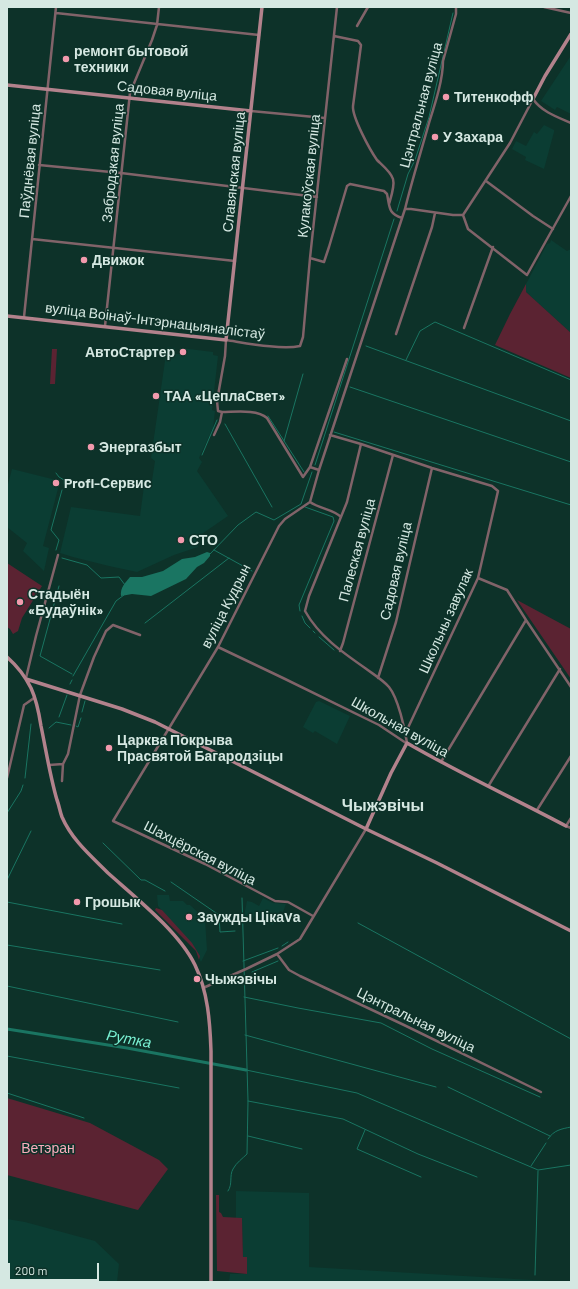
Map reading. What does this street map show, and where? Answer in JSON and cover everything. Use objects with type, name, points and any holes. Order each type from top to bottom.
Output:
[{"type":"street","name":"Паўднёвая вуліца","points":[[24,317],[56,7]]},
{"type":"street","name":"Забродзкая вуліца","points":[[105,326],[130,93],[152,40],[157,25],[159,7]]},
{"type":"street","name":"Славянская вуліца","points":[[226,340],[262,7]]},
{"type":"street","name":"Кулакоўская вуліца","points":[[300,346],[303,337],[316,197],[337,7]]},
{"type":"street","points":[[357,26],[368,7]]},
{"type":"street","name":"Цэнтральная вуліца","points":[[310,502],[330,435],[405,209],[411,184],[434,109],[443,68],[443,61],[456,14],[456,7]]},
{"type":"street","points":[[544,7],[571,13]]},
{"type":"street","points":[[56,13],[259,35]]},
{"type":"street","points":[[463,215],[510,143],[533,99],[571,34]]},
{"type":"street","points":[[335,36],[358,41],[361,45],[353,114],[376,159],[393,178],[394,184],[389,208],[394,215],[402,218]]},
{"type":"street","name":"Садовая вуліца","points":[[7,85],[325,118]]},
{"type":"street","points":[[533,99],[538,106],[549,113],[571,123]]},
{"type":"street","points":[[39,165],[121,173],[316,197]]},
{"type":"street","points":[[486,181],[553,229]]},
{"type":"street","points":[[311,258],[324,262],[330,247],[348,186],[350,184],[384,191],[387,194],[390,204]]},
{"type":"street","points":[[463,215],[468,228],[527,275],[571,196]]},
{"type":"street","points":[[405,209],[463,215]]},
{"type":"street","points":[[396,334],[432,227],[435,213]]},
{"type":"street","points":[[32,239],[235,261]]},
{"type":"street","points":[[464,328],[493,247]]},
{"type":"street","name":"вуліца Воінаў-Інтэрнацыяналістаў","points":[[7,316],[105,326],[250,344],[292,348],[300,346]]},
{"type":"street","points":[[226,340],[217,401],[218,411],[262,414],[267,418],[304,477],[310,468],[347,359]]},
{"type":"street","points":[[214,435],[220,422],[222,412]]},
{"type":"street","points":[[330,435],[432,468]]},
{"type":"street","points":[[203,988],[277,954],[300,939],[366,829],[391,773],[407,743],[406,732],[396,700],[389,687],[340,651],[315,627],[305,611],[309,596],[347,502],[361,444]]},
{"type":"street","name":"Палеская вуліца","points":[[340,651],[393,455]]},
{"type":"street","points":[[310,468],[319,470]]},
{"type":"street","name":"Садовая вуліца","points":[[378,678],[396,622],[432,468]]},
{"type":"street","name":"Школьны завулак","points":[[406,732],[478,578],[498,491],[492,486],[432,468]]},
{"type":"street","points":[[310,502],[316,506],[336,513],[341,517]]},
{"type":"street","name":"вуліца Кудрын","points":[[169,728],[218,647],[279,526],[284,519],[310,502]]},
{"type":"street","points":[[26,678],[32,650],[58,555]]},
{"type":"street","points":[[478,578],[507,590],[571,686]]},
{"type":"street","points":[[441,763],[526,620]]},
{"type":"street","points":[[62,781],[63,764],[68,754],[80,695],[94,657],[106,632],[113,625],[140,635]]},
{"type":"street","name":"Школьная вуліца","points":[[218,647],[378,726],[441,763],[571,828]]},
{"type":"street","points":[[7,656],[26,678],[31,688],[62,817],[83,849],[150,911],[176,938],[195,966],[203,988],[210,1025],[211,1051],[211,1282]]},
{"type":"street","points":[[489,786],[560,669]]},
{"type":"street","points":[[26,678],[122,709],[169,728],[366,829],[571,931]]},
{"type":"street","points":[[7,778],[24,705],[34,698]]},
{"type":"street","name":"Шахцёрская вуліца","points":[[169,728],[113,821],[205,864],[275,901],[288,902],[313,916]]},
{"type":"street","points":[[537,810],[571,756]]},
{"type":"street","points":[[49,765],[63,764]]},
{"type":"street","points":[[566,826],[571,818]]},
{"type":"street","name":"Цэнтральная вуліца","points":[[277,954],[289,970],[300,976],[541,1092]]},
{"type":"shaded area","points":[[570,57],[571,114],[557,107],[555,110],[541,101]]},
{"type":"shaded area","points":[[544,125],[554,130],[554,132],[544,169],[525,160],[526,157],[512,149],[516,141],[526,146],[534,132],[537,134]]},
{"type":"shaded area","points":[[551,240],[567,251],[571,249],[571,333],[526,292],[525,289],[526,284],[547,244],[550,243]]},
{"type":"shaded area","points":[[167,347],[175,348],[174,354],[180,354],[181,348],[213,352],[213,355],[218,356],[212,410],[215,411],[213,428],[199,458],[202,462],[197,471],[228,516],[196,538],[198,547],[174,555],[137,572],[60,553],[71,507],[140,516],[144,486],[151,487],[155,461],[151,458]]},
{"type":"shaded area","points":[[12,469],[60,481],[43,546],[49,548],[44,571],[23,551],[27,543],[7,527],[7,488]]},
{"type":"shaded area","points":[[207,552],[210,553],[210,556],[186,579],[151,596],[132,594],[121,596],[122,588],[130,577],[142,577],[163,571],[182,559],[195,557]]},
{"type":"shaded area","points":[[319,701],[350,716],[337,744],[315,731],[313,733],[303,727],[316,702]]},
{"type":"shaded area","points":[[157,895],[169,895],[170,901],[183,901],[187,905],[190,905],[205,919],[207,950],[201,962],[195,949],[158,906]]},
{"type":"shaded area","points":[[263,898],[273,903],[286,904],[283,912],[280,911],[273,925],[254,916],[252,920],[244,916],[247,901],[259,906]]},
{"type":"shaded area","points":[[236,1191],[309,1193],[309,1267],[567,1282],[229,1282],[230,1274],[247,1274],[243,1257],[242,1219],[236,1218]]},
{"type":"shaded area","points":[[7,1219],[25,1222],[95,1241],[119,1264],[117,1282],[7,1282]]},
{"type":"green space","points":[[526,284],[526,292],[571,333],[571,378],[495,345]]},
{"type":"green space","points":[[52,349],[57,349],[55,384],[50,384]]},
{"type":"green space","name":"Стадыён «Будаўнік»","points":[[7,563],[42,586],[22,618],[18,631],[13,634],[7,627]]},
{"type":"green space","points":[[517,600],[571,629],[571,679]]},
{"type":"green space","points":[[156,908],[162,910],[192,943],[200,956],[199,960],[196,951],[155,910]]},
{"type":"green space","name":"Ветэран","points":[[7,1098],[90,1123],[159,1160],[168,1169],[138,1210],[7,1175]]},
{"type":"green space","points":[[216,1195],[219,1195],[219,1212],[223,1217],[242,1218],[243,1257],[247,1257],[247,1274],[217,1271]]},
{"type":"waterway","points":[[397,211],[408,174],[415,160],[429,117],[453,13]]},
{"type":"waterway","points":[[315,465],[394,219]]},
{"type":"waterway","points":[[406,360],[420,331],[435,322],[571,380]]},
{"type":"waterway","points":[[366,346],[571,421]]},
{"type":"waterway","points":[[284,441],[303,374]]},
{"type":"waterway","points":[[350,387],[571,462]]},
{"type":"waterway","points":[[268,416],[304,472]]},
{"type":"waterway","points":[[202,455],[217,420]]},
{"type":"waterway","points":[[225,424],[272,507]]},
{"type":"waterway","points":[[334,432],[571,505]]},
{"type":"waterway","points":[[210,554],[238,525],[256,512],[274,520],[301,504],[312,472]]},
{"type":"waterway","points":[[56,473],[64,480],[64,484]]},
{"type":"waterway","points":[[56,550],[59,540],[51,530],[62,490]]},
{"type":"waterway","points":[[300,611],[299,605],[334,521],[333,517],[305,507]]},
{"type":"waterway","points":[[214,550],[252,571]]},
{"type":"waterway","points":[[62,558],[87,565],[101,578],[119,577],[125,585]]},
{"type":"waterway","points":[[145,623],[229,558]]},
{"type":"waterway","points":[[59,586],[40,656],[72,674]]},
{"type":"waterway","points":[[73,676],[116,601],[124,595]]},
{"type":"waterway","points":[[302,616],[305,623],[310,628]]},
{"type":"waterway","points":[[319,637],[334,650]]},
{"type":"waterway","points":[[70,684],[72,680]]},
{"type":"waterway","points":[[59,717],[67,695]]},
{"type":"waterway","points":[[82,712],[85,701]]},
{"type":"waterway","points":[[76,726],[78,727],[81,718]]},
{"type":"waterway","points":[[49,728],[56,722],[71,725]]},
{"type":"waterway","points":[[25,778],[31,724]]},
{"type":"waterway","points":[[7,813],[21,791],[23,785]]},
{"type":"waterway","points":[[7,880],[31,831]]},
{"type":"waterway","points":[[103,843],[141,880],[145,880],[165,891]]},
{"type":"waterway","points":[[171,882],[219,915],[220,932],[235,931]]},
{"type":"waterway","points":[[228,1191],[233,1169],[247,1154],[248,1101],[242,898]]},
{"type":"waterway","points":[[7,902],[122,924]]},
{"type":"waterway","points":[[358,923],[571,1039]]},
{"type":"waterway","points":[[282,946],[288,942]]},
{"type":"waterway","points":[[7,945],[160,970]]},
{"type":"waterway","points":[[243,961],[278,948]]},
{"type":"waterway","points":[[252,972],[278,961]]},
{"type":"waterway","points":[[7,986],[178,1022]]},
{"type":"waterway","points":[[244,997],[381,1023],[432,1049],[540,1097]]},
{"type":"waterway","name":"Рутка","points":[[7,1029],[127,1048],[246,1070]]},
{"type":"waterway","points":[[245,1035],[436,1087]]},
{"type":"waterway","points":[[7,1056],[179,1088]]},
{"type":"waterway","points":[[246,1070],[357,1093],[538,1170],[571,1165]]},
{"type":"waterway","points":[[448,1087],[550,1136]]},
{"type":"waterway","points":[[7,1093],[84,1118]]},
{"type":"waterway","points":[[248,1101],[343,1119],[418,1154],[477,1177]]},
{"type":"waterway","points":[[548,1139],[555,1132],[571,1127]]},
{"type":"waterway","points":[[365,1130],[357,1149],[421,1177]]},
{"type":"waterway","points":[[248,1136],[302,1149]]},
{"type":"waterway","points":[[531,1166],[546,1143]]},
{"type":"waterway","points":[[535,1275],[538,1171]]},
{"type":"place","name":"ремонт бытовой техники","points":[[66,59]]},
{"type":"place","name":"Титенкофф","points":[[446,97]]},
{"type":"place","name":"У Захара","points":[[435,137]]},
{"type":"place","name":"Движок","points":[[84,260]]},
{"type":"place","name":"АвтоСтартер","points":[[183,352]]},
{"type":"place","name":"ТАА «ЦеплаСвет»","points":[[156,396]]},
{"type":"place","name":"Энергазбыт","points":[[91,447]]},
{"type":"place","name":"Profi-Сервис","points":[[56,483]]},
{"type":"place","name":"СТО","points":[[181,540]]},
{"type":"place","name":"Стадыён «Будаўнік»","points":[[20,602]]},
{"type":"place","name":"Царква Покрыва Прасвятой Багародзіцы","points":[[109,748]]},
{"type":"place","name":"Грошык","points":[[77,902]]},
{"type":"place","name":"Заужды ЦікаVа","points":[[189,917]]},
{"type":"place","name":"Чыжэвічы","points":[[197,979]]},
{"type":"district","name":"Чыжэвічы","points":[[383,806]]}]
